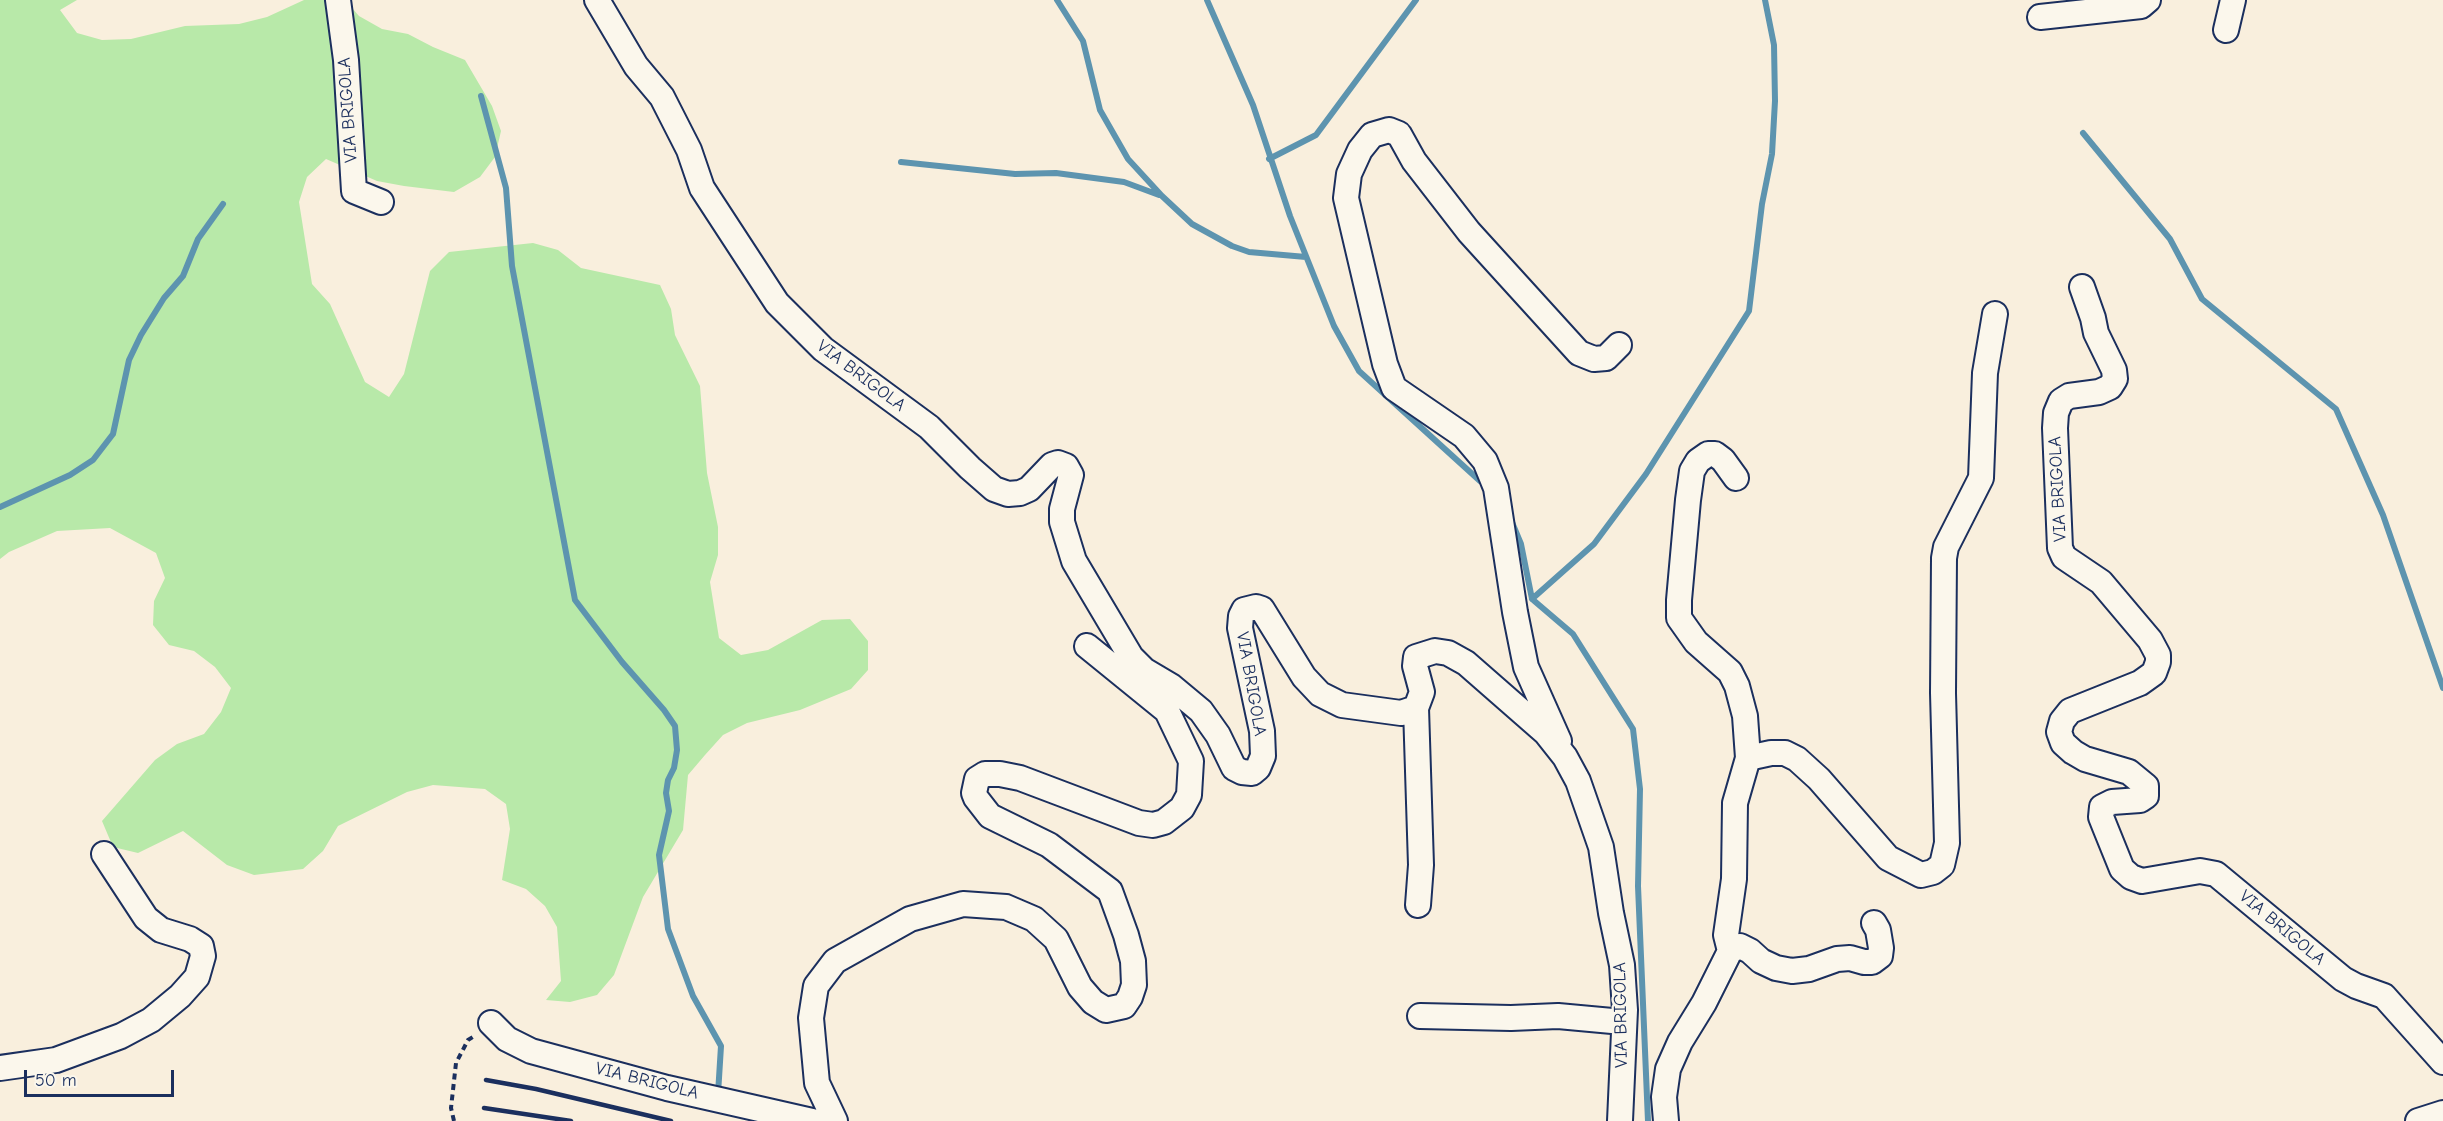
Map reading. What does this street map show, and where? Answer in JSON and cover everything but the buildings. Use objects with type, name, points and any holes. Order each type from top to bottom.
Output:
[{"type":"street","name":"VIA BRIGOLA","points":[[338,0],[346,60],[354,191],[381,202]]},
{"type":"street","name":"VIA BRIGOLA","points":[[597,0],[636,66],[662,98],[689,150],[702,188],[777,303],[823,349],[929,427],[994,489],[1008,494],[1020,493],[1029,489],[1052,465],[1058,463],[1066,466],[1071,475],[1062,509],[1062,522],[1074,561],[1131,657],[1144,670],[1171,686],[1201,711],[1218,735],[1234,768],[1242,772],[1252,772],[1258,768],[1263,756],[1262,731],[1240,637],[1241,616],[1244,610],[1250,608],[1262,609],[1304,677],[1320,694],[1342,705],[1401,713],[1416,708],[1422,692],[1415,666],[1416,657],[1435,651],[1448,653],[1466,663],[1546,733],[1565,757],[1578,782],[1601,847],[1622,965],[1625,1010],[1620,1121]]},
{"type":"street","points":[[2040,17],[2141,6],[2148,0]]},
{"type":"street","points":[[2226,30],[2233,0]]},
{"type":"street","points":[[1565,757],[1526,667],[1496,488],[1485,461],[1464,436],[1395,388],[1385,364],[1346,198],[1349,174],[1360,150],[1372,135],[1389,130],[1399,134],[1414,161],[1469,232],[1579,353],[1594,359],[1606,358],[1619,345]]},
{"type":"street","name":"VIA BRIGOLA","points":[[2082,287],[2096,333],[2115,379],[2110,387],[2099,392],[2069,396],[2061,401],[2056,413],[2060,548],[2064,557],[2101,582],[2150,640],[2158,654],[2158,662],[2154,673],[2140,683],[2070,711],[2061,721],[2059,732],[2063,743],[2085,759],[2128,772],[2146,786],[2146,796],[2140,800],[2112,802],[2102,807],[2101,817],[2105,827],[2122,868],[2131,877],[2142,881],[2200,871],[2216,874],[2343,979],[2355,986],[2384,996],[2443,1062]]},
{"type":"street","points":[[1748,758],[1771,753],[1785,753],[1797,759],[1834,796],[1888,858],[1921,874],[1933,872],[1942,865],[1947,843],[1944,558],[1946,547],[1981,478],[1985,373],[1995,314]]},
{"type":"street","points":[[1730,951],[1726,935],[1734,879],[1735,803],[1748,758],[1745,716],[1737,686],[1730,672],[1696,642],[1679,618],[1679,600],[1692,471],[1698,461],[1708,454],[1715,454],[1724,460],[1736,478]]},
{"type":"street","points":[[835,1121],[817,1083],[811,1018],[816,986],[836,961],[910,919],[963,904],[1006,907],[1034,919],[1056,939],[1080,987],[1093,1002],[1106,1010],[1124,1006],[1130,997],[1134,985],[1132,961],[1126,935],[1110,891],[1050,845],[990,816],[975,798],[974,793],[977,779],[985,774],[1000,774],[1020,778],[1138,823],[1153,825],[1164,822],[1182,808],[1189,795],[1191,761],[1167,711],[1087,646]]},
{"type":"street","points":[[1416,708],[1421,865],[1418,905]]},
{"type":"street","points":[[0,1068],[56,1060],[121,1036],[151,1020],[180,996],[197,977],[203,956],[201,946],[190,939],[161,930],[146,918],[104,854]]},
{"type":"street","points":[[1666,1121],[1665,1082],[1671,1062],[1680,1042],[1704,1004],[1730,951],[1740,946],[1761,961],[1776,968],[1792,971],[1809,969],[1837,959],[1850,958],[1872,962],[1880,956],[1881,948],[1878,930],[1874,923]]},
{"type":"street","points":[[1420,1016],[1511,1018],[1558,1016],[1623,1022]]},
{"type":"street","name":"VIA BRIGOLA","points":[[491,1023],[507,1039],[531,1051],[667,1088],[812,1121]]},
{"type":"street","points":[[2418,1121],[2443,1113]]},
{"type":"path","points":[[454,1121],[452,1108],[456,1063],[468,1040],[491,1023]]},
{"type":"green space","points":[[0,0],[77,0],[60,10],[77,33],[102,40],[131,39],[185,26],[239,24],[267,17],[304,0],[345,0],[359,16],[382,29],[408,34],[465,60],[492,106],[501,131],[495,157],[480,177],[454,192],[377,181],[326,159],[307,177],[299,202],[312,284],[330,304],[365,382],[389,397],[404,374],[430,271],[449,252],[533,243],[558,250],[581,268],[660,285],[671,309],[675,335],[700,386],[707,473],[718,527],[718,555],[710,582],[719,638],[741,655],[768,650],[822,620],[850,619],[868,641],[868,670],[851,689],[800,710],[747,723],[723,735],[688,775],[683,830],[643,897],[614,975],[597,995],[570,1002],[546,1000],[561,981],[557,927],[545,906],[526,889],[502,880],[510,829],[506,804],[485,789],[433,785],[407,792],[338,826],[323,851],[303,869],[254,875],[227,865],[183,831],[138,853],[113,847],[102,821],[155,760],[177,744],[204,734],[221,712],[231,688],[215,667],[194,651],[169,645],[153,625],[154,601],[165,578],[156,553],[110,528],[57,531],[9,552],[0,559]]},
{"type":"waterway","points":[[1057,0],[1083,41],[1100,110],[1128,159],[1162,196],[1192,224],[1232,246],[1249,252],[1306,257]]},
{"type":"waterway","points":[[1207,0],[1253,105],[1290,216],[1334,326],[1359,371],[1480,481]]},
{"type":"waterway","points":[[1269,159],[1316,135],[1416,0]]},
{"type":"waterway","points":[[1532,599],[1594,544],[1646,474],[1749,311],[1762,204],[1772,154],[1775,101],[1774,45],[1765,0]]},
{"type":"waterway","points":[[481,96],[506,188],[512,266],[575,600],[675,726],[677,750],[674,768],[668,780],[666,793],[669,811],[659,855],[668,929],[693,996],[721,1046],[718,1094]]},
{"type":"waterway","points":[[2083,133],[2170,239],[2202,299],[2336,409],[2383,515],[2443,688]]},
{"type":"waterway","points":[[901,162],[1015,174],[1056,173],[1124,182],[1159,195]]},
{"type":"waterway","points":[[0,507],[70,475],[93,460],[113,434],[129,360],[141,335],[164,298],[183,276],[198,239],[223,204]]},
{"type":"waterway","points":[[1511,520],[1521,544],[1532,599],[1573,634],[1633,729],[1640,789],[1638,886],[1648,1121]]},
{"type":"railway","points":[[486,1080],[536,1089],[671,1121]]},
{"type":"railway","points":[[484,1108],[571,1121]]}]
